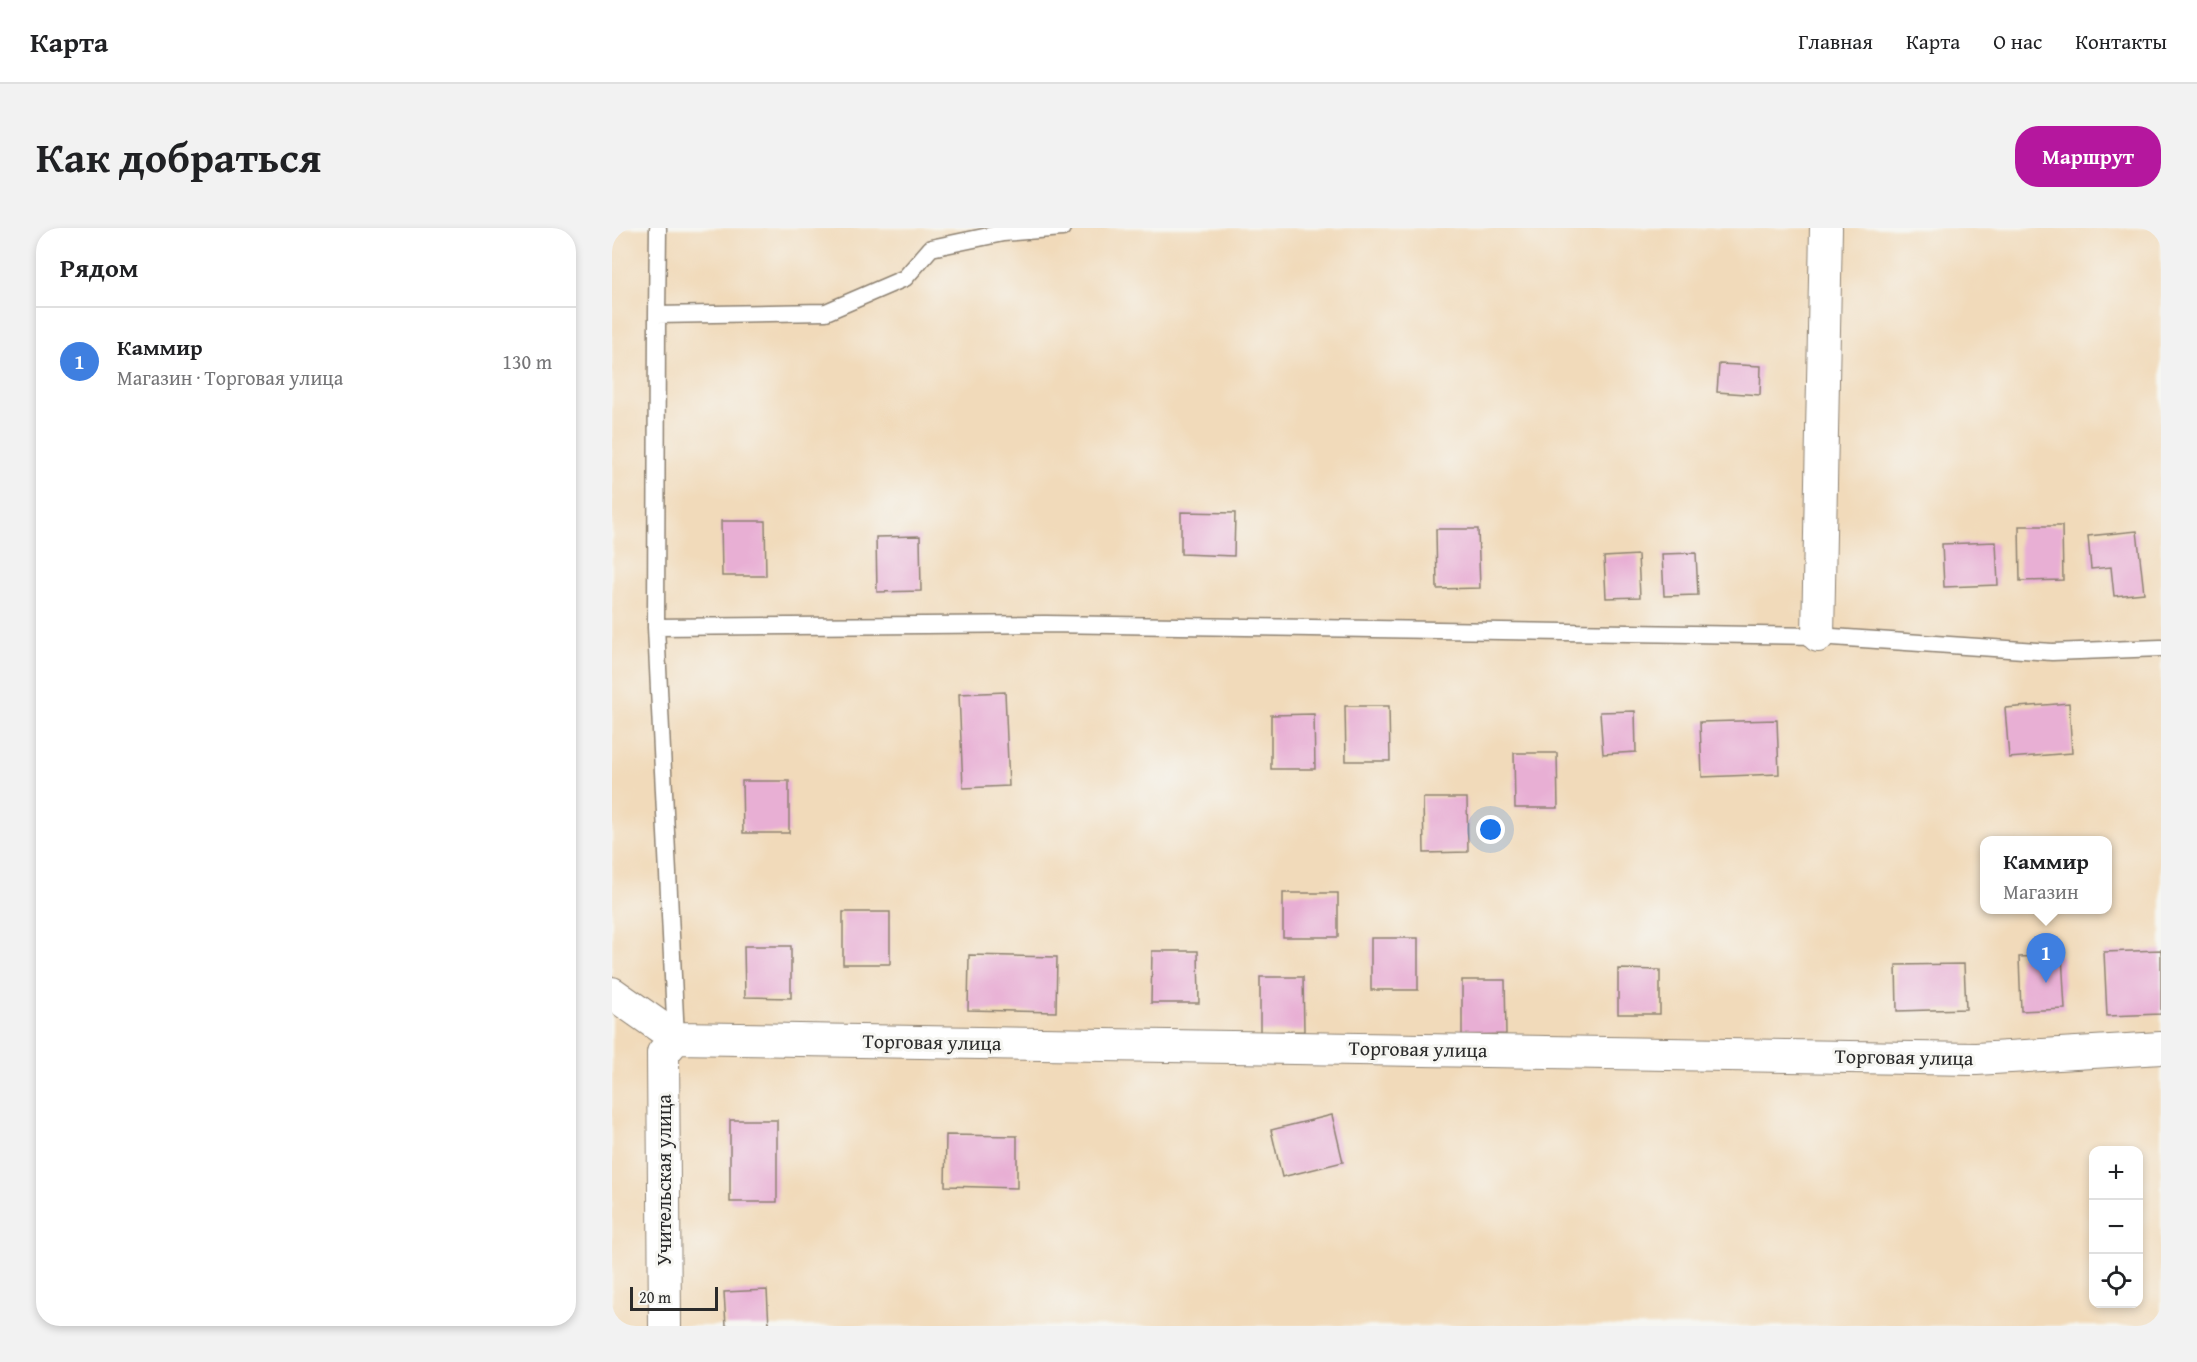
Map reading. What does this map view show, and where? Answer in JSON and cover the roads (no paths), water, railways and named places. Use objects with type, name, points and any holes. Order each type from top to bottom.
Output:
[{"type":"street","points":[[1818,636],[1826,228]]},
{"type":"street","points":[[612,993],[676,1038]]},
{"type":"street","name":"Торговая улица","points":[[676,1038],[1976,1059],[2161,1048]]},
{"type":"street","name":"Учительская улица","points":[[665,1326],[663,1053],[676,1038]]},
{"type":"lane","points":[[658,228],[656,627],[676,1038]]},
{"type":"lane","points":[[657,315],[826,312],[904,278],[931,248],[1003,233],[1062,228]]},
{"type":"lane","points":[[656,627],[1046,624],[1818,636],[2052,652],[2161,648]]},
{"type":"place","name":"Каммир","points":[[2046,983]]}]
